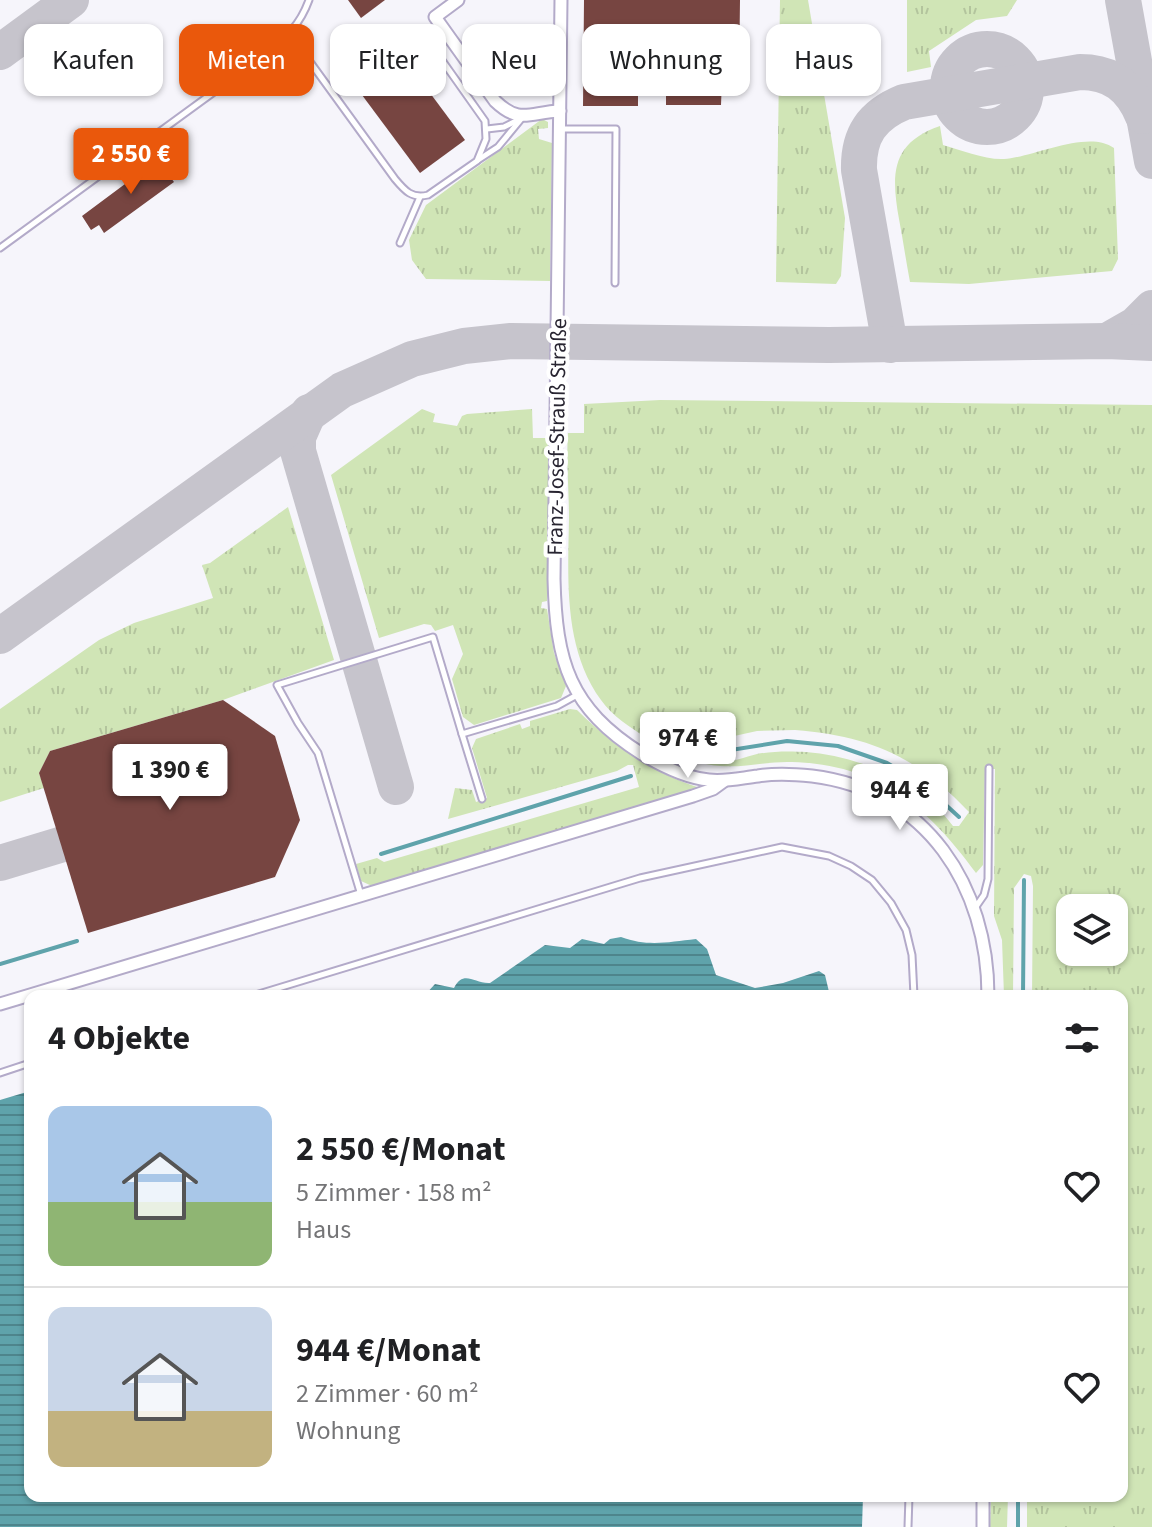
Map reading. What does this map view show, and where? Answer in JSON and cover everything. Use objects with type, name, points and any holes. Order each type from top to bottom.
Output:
[{"type":"street","points":[[458,0],[435,17],[495,101],[522,118],[540,112],[560,111]]},
{"type":"street","name":"Franz-Josef-Strauß Straße","points":[[561,0],[555,604],[565,661],[578,694],[601,724],[653,761],[696,778],[724,781]]},
{"type":"street","points":[[47,990],[693,796],[713,789],[724,781],[768,775],[814,776],[842,782],[883,799],[937,842],[960,875],[975,908],[983,936],[988,990]]},
{"type":"street","points":[[0,1004],[24,997]]},
{"type":"street","points":[[983,1502],[983,1527]]},
{"type":"lane","points":[[298,24],[309,0]]},
{"type":"lane","points":[[446,66],[485,121],[486,139],[477,161]]},
{"type":"lane","points":[[314,67],[395,179],[405,191],[420,197],[428,195],[498,147],[522,118]]},
{"type":"lane","points":[[0,248],[208,96]]},
{"type":"lane","points":[[487,129],[504,127],[522,118]]},
{"type":"lane","points":[[560,129],[616,129],[615,283]]},
{"type":"lane","points":[[400,243],[420,197]]},
{"type":"lane","points":[[362,896],[318,753],[277,685],[433,637],[482,799]]},
{"type":"lane","points":[[462,734],[557,706],[578,694]]},
{"type":"lane","points":[[975,908],[984,895],[988,879],[989,768]]},
{"type":"lane","points":[[272,990],[640,878],[782,847],[829,856],[872,880],[891,903],[906,930],[912,955],[914,990]]},
{"type":"lane","points":[[0,1073],[24,1065]]},
{"type":"lane","points":[[908,1527],[909,1502]]},
{"type":"green space","points":[[780,0],[808,0],[812,24],[780,24]]},
{"type":"green space","points":[[907,0],[1017,0],[1007,16],[976,20],[929,51],[931,67],[907,72]]},
{"type":"green space","points":[[779,96],[824,96],[845,218],[841,276],[836,284],[776,282]]},
{"type":"green space","points":[[542,119],[548,122],[548,128],[538,129],[539,139],[552,143],[550,281],[426,279],[412,260],[409,240],[426,205]]},
{"type":"green space","points":[[940,126],[943,145],[989,158],[1016,157],[1090,141],[1114,148],[1118,259],[1112,271],[969,284],[910,282],[896,203],[898,162],[912,141]]},
{"type":"green space","points":[[660,400],[1152,405],[1152,1527],[1027,1527],[1027,1502],[1128,1502],[1128,990],[1032,990],[1033,886],[1031,876],[1024,874],[1014,888],[1013,990],[1004,990],[1002,940],[994,916],[995,769],[985,769],[983,865],[976,873],[920,810],[875,781],[822,765],[783,762],[729,766],[701,763],[655,743],[605,706],[580,658],[570,612],[568,433],[584,433],[584,404]],"holes":[[[795,730],[846,737],[890,752],[910,763],[930,776],[969,812],[959,826],[953,826],[940,810],[906,784],[847,759],[800,752],[769,752],[718,763],[704,757],[707,742],[757,731]]]},
{"type":"green space","points":[[422,409],[435,414],[433,422],[457,426],[462,416],[467,414],[532,409],[533,438],[549,438],[547,601],[542,602],[541,608],[547,609],[554,653],[566,686],[561,698],[474,725],[463,717],[452,679],[463,654],[453,625],[435,631],[431,625],[424,624],[379,638],[331,475]]},
{"type":"green space","points":[[288,507],[334,660],[223,700],[50,751],[39,773],[44,788],[0,802],[0,709],[99,640],[134,623],[213,598],[202,565],[210,563]]},
{"type":"green space","points":[[570,709],[577,710],[619,746],[649,766],[700,788],[372,886],[361,881],[356,864],[377,858],[384,862],[639,787],[633,765],[628,765],[617,771],[448,819],[455,788],[472,790],[476,802],[487,798],[472,748],[476,739],[520,724],[522,729],[530,726],[530,721]]},
{"type":"green space","points":[[991,1502],[1008,1502],[1007,1527],[990,1527]]},
{"type":"water","points":[[621,937],[649,943],[696,939],[707,949],[716,975],[755,988],[819,971],[825,975],[829,990],[430,990],[435,984],[454,988],[466,978],[490,983],[545,945],[570,948],[582,939],[604,944]]},
{"type":"water","points":[[24,1093],[24,1502],[863,1502],[862,1527],[0,1527],[0,1100]]},
{"type":"building","points":[[348,0],[385,0],[361,18]]},
{"type":"building","points":[[584,0],[740,0],[740,24],[584,24]]},
{"type":"building","points":[[363,96],[432,96],[465,140],[420,173]]},
{"type":"building","points":[[583,96],[638,96],[638,106],[583,106]]},
{"type":"building","points":[[666,96],[721,96],[721,105],[666,105]]},
{"type":"building","points":[[164,155],[174,169],[168,174],[174,182],[104,233],[99,225],[91,230],[82,216]]},
{"type":"building","points":[[223,700],[275,736],[300,820],[275,877],[88,933],[39,773],[50,751]]},
{"type":"waterway","points":[[712,753],[787,741],[838,746],[887,763],[923,784],[959,817]]},
{"type":"waterway","points":[[381,854],[631,776]]},
{"type":"waterway","points":[[1023,990],[1024,880]]},
{"type":"waterway","points":[[0,964],[77,941]]},
{"type":"waterway","points":[[1018,1502],[1018,1527]]},
{"type":"taxiway","points":[[0,52],[71,0]]},
{"type":"taxiway","points":[[1123,0],[1152,161]]},
{"type":"taxiway","points":[[979,49],[995,49],[1009,55],[1020,66],[1026,88],[1020,110],[1009,121],[995,127],[979,127],[965,121],[954,110],[948,96],[948,80],[954,66],[965,55],[979,49]]},
{"type":"taxiway","points":[[890,345],[859,170],[861,146],[875,120],[904,102],[1080,72],[1102,75],[1119,83],[1133,97],[1143,116]]},
{"type":"taxiway","points":[[1107,341],[1135,325],[1152,308]]},
{"type":"taxiway","points":[[0,636],[342,390],[412,359],[464,346],[511,341],[829,345],[1152,343]]},
{"type":"taxiway","points":[[309,412],[298,437],[298,451],[396,787]]},
{"type":"taxiway","points":[[0,863],[106,831]]}]
